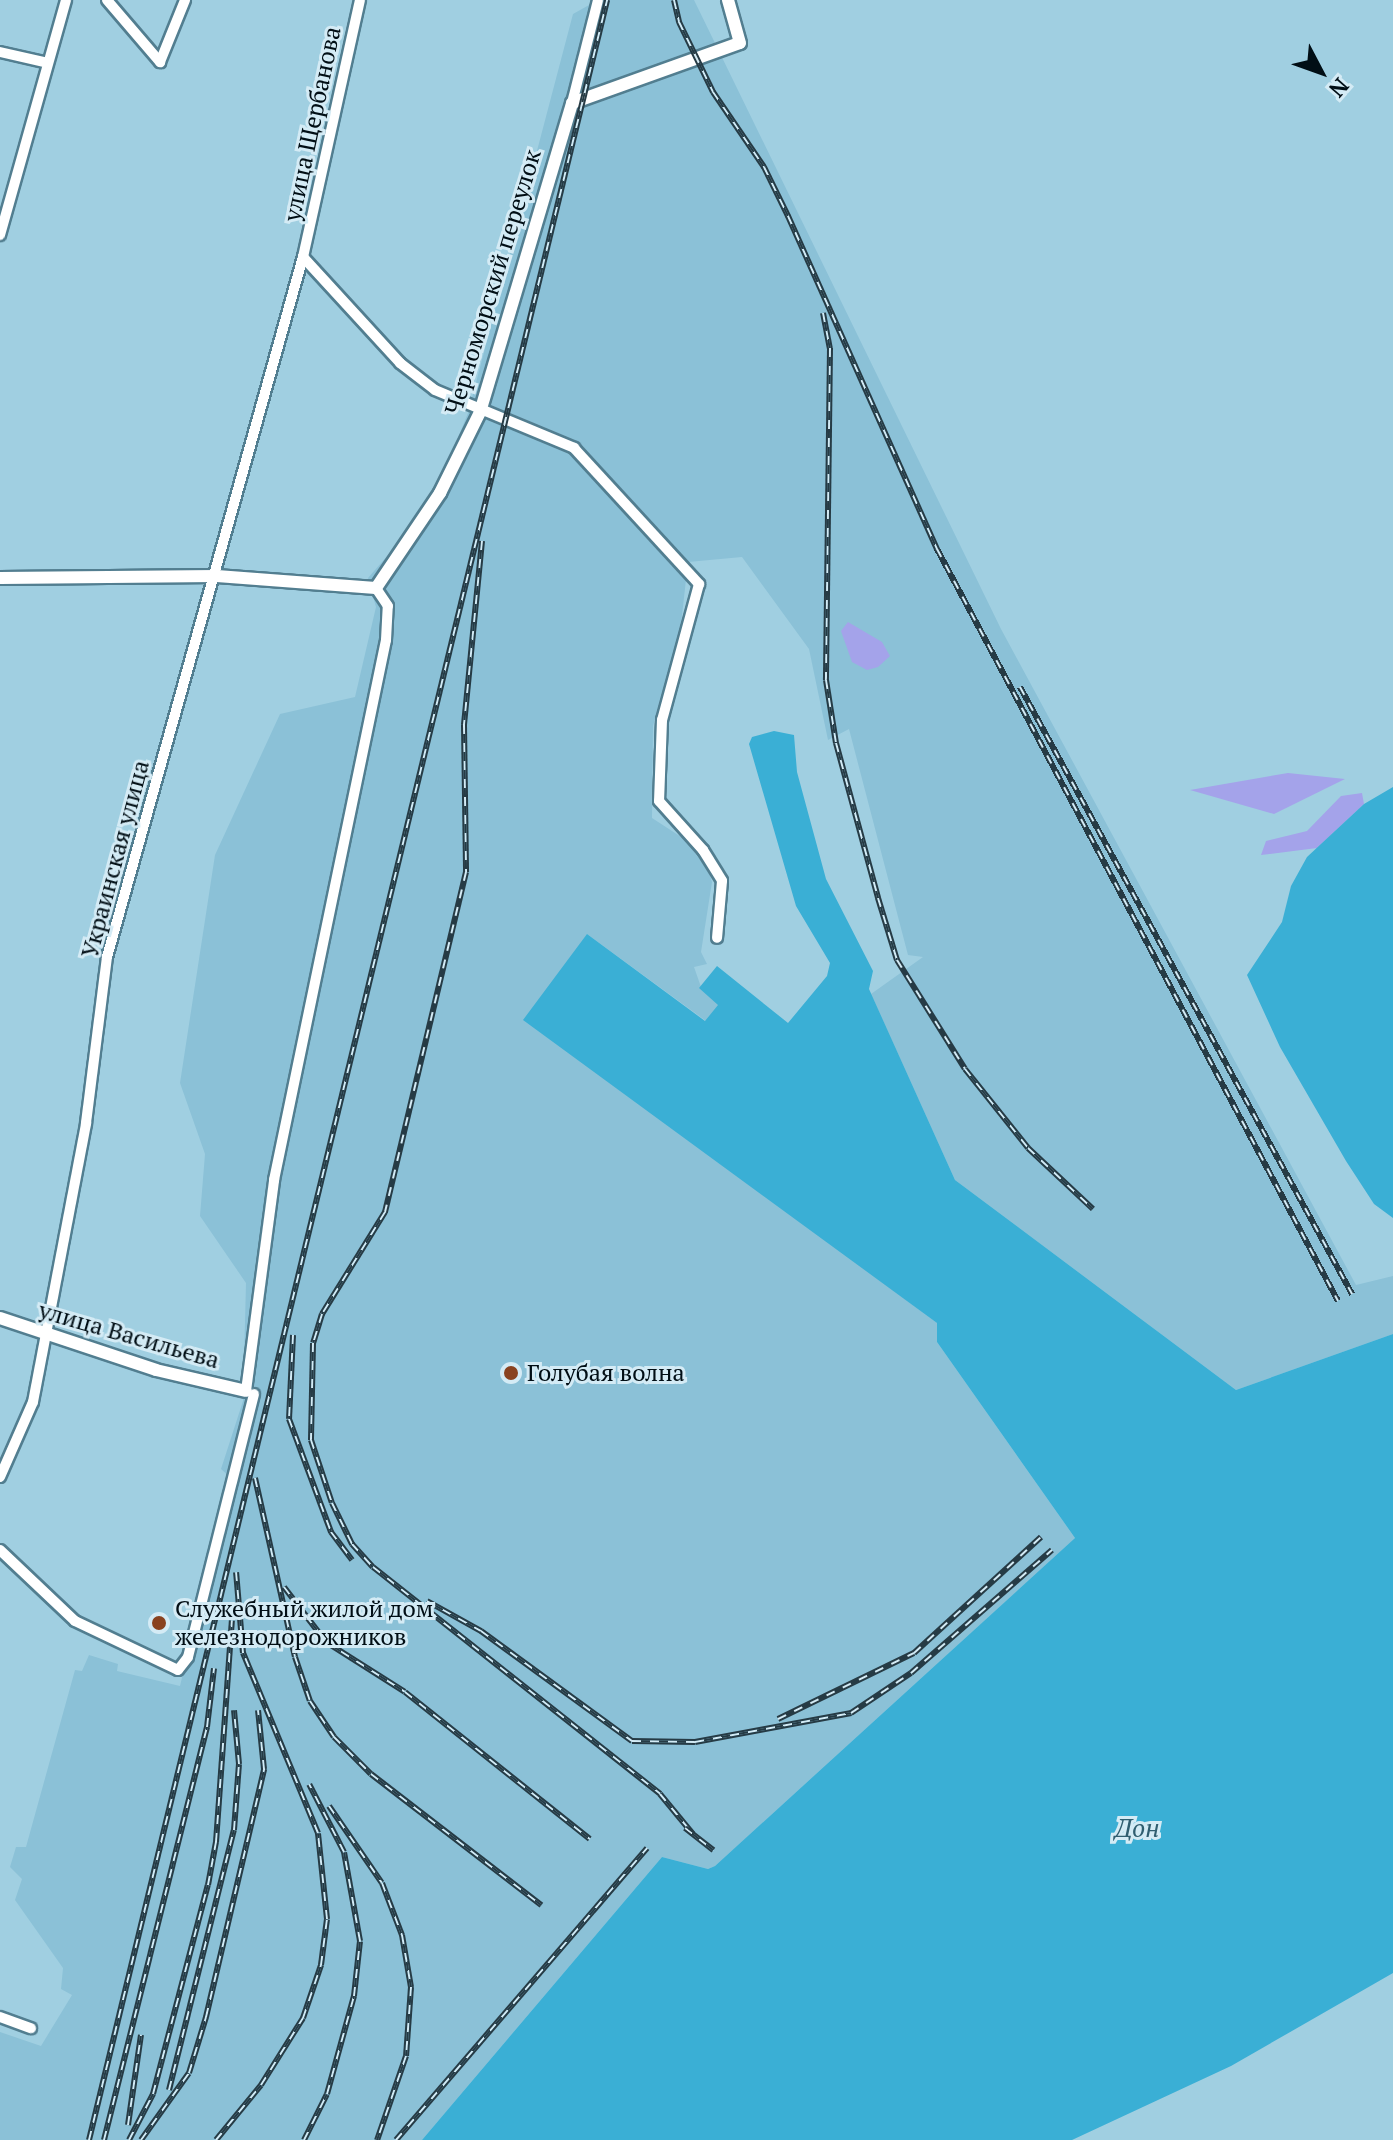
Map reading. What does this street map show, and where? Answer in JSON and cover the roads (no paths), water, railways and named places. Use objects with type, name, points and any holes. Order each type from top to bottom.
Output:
[{"type":"street","points":[[0,235],[66,0]]},
{"type":"street","points":[[107,0],[160,62],[185,0]]},
{"type":"street","name":"улица Щербанова","points":[[303,257],[360,0]]},
{"type":"street","points":[[572,103],[598,0]]},
{"type":"street","points":[[572,103],[740,43],[728,0]]},
{"type":"street","points":[[0,52],[48,63]]},
{"type":"street","name":"Черноморский переулок","points":[[376,588],[440,493],[480,412],[572,103]]},
{"type":"street","points":[[303,257],[400,363],[435,390],[480,412],[574,448],[699,584],[662,720],[659,801],[703,850],[722,881],[717,938]]},
{"type":"street","name":"Украинская улица","points":[[0,1477],[33,1402],[43,1335],[86,1123],[107,957],[217,576],[303,257]]},
{"type":"street","points":[[0,578],[217,576],[376,588],[388,606],[386,640],[330,891],[274,1180],[250,1392],[210,1577],[188,1657],[178,1670],[75,1621],[0,1550]]},
{"type":"street","name":"улица Васильева","points":[[0,1318],[43,1335],[250,1392]]},
{"type":"street","points":[[0,2017],[31,2028]]},
{"type":"water","name":"Дон","points":[[774,731],[794,735],[797,772],[826,879],[873,971],[869,989],[955,1180],[1236,1390],[1393,1334],[1393,1973],[1231,2066],[1072,2140],[422,2140],[662,1857],[708,1869],[715,1866],[1075,1538],[937,1342],[937,1323],[523,1020],[587,934],[705,1021],[718,1005],[699,988],[717,966],[788,1023],[827,976],[830,963],[796,906],[749,744],[752,737]]},
{"type":"water","points":[[1393,787],[1393,1218],[1374,1204],[1346,1161],[1280,1047],[1247,975],[1282,922],[1291,886],[1307,857],[1364,804]]},
{"type":"railway","points":[[89,2140],[607,0]]},
{"type":"railway","points":[[674,0],[679,22],[713,92],[764,167],[788,216],[937,549],[1338,1301]]},
{"type":"railway","points":[[823,313],[830,348],[826,680],[836,743],[878,898],[897,960],[965,1069],[1028,1148],[1093,1209]]},
{"type":"railway","points":[[482,541],[464,725],[466,872],[385,1212],[322,1314],[313,1343],[311,1440],[332,1503],[352,1544],[373,1567],[660,1794],[693,1834]]},
{"type":"railway","points":[[1020,687],[1352,1294]]},
{"type":"railway","points":[[293,1335],[289,1419],[331,1532],[352,1560]]},
{"type":"railway","points":[[255,1478],[295,1657],[310,1701],[334,1737],[371,1774],[541,1905]]},
{"type":"railway","points":[[778,1719],[914,1653],[1041,1537]]},
{"type":"railway","points":[[427,1601],[481,1631],[632,1741],[695,1742],[851,1713],[911,1673],[1052,1550]]},
{"type":"railway","points":[[216,2140],[261,2085],[303,2018],[321,1965],[327,1919],[318,1833],[243,1653],[236,1572]]},
{"type":"railway","points":[[284,1587],[326,1642],[405,1692],[590,1839]]},
{"type":"railway","points":[[129,2140],[153,2094],[208,1885],[216,1842],[232,1621]]},
{"type":"railway","points":[[104,2140],[207,1727],[214,1668]]},
{"type":"railway","points":[[169,2090],[234,1830],[239,1764],[234,1710]]},
{"type":"railway","points":[[141,2140],[189,2073],[206,2017],[264,1769],[258,1710]]},
{"type":"railway","points":[[304,2140],[327,2094],[354,1996],[360,1941],[344,1852],[309,1784]]},
{"type":"railway","points":[[329,1806],[382,1883],[402,1935],[411,1987],[406,2056],[377,2140]]},
{"type":"railway","points":[[685,1828],[713,1850]]},
{"type":"railway","points":[[396,2140],[647,1848]]},
{"type":"railway","points":[[128,2125],[141,2035]]},
{"type":"place","name":"Голубая волна","points":[[511,1373]]},
{"type":"place","name":"Служебный жилой дом железнодорожников","points":[[159,1623]]}]
